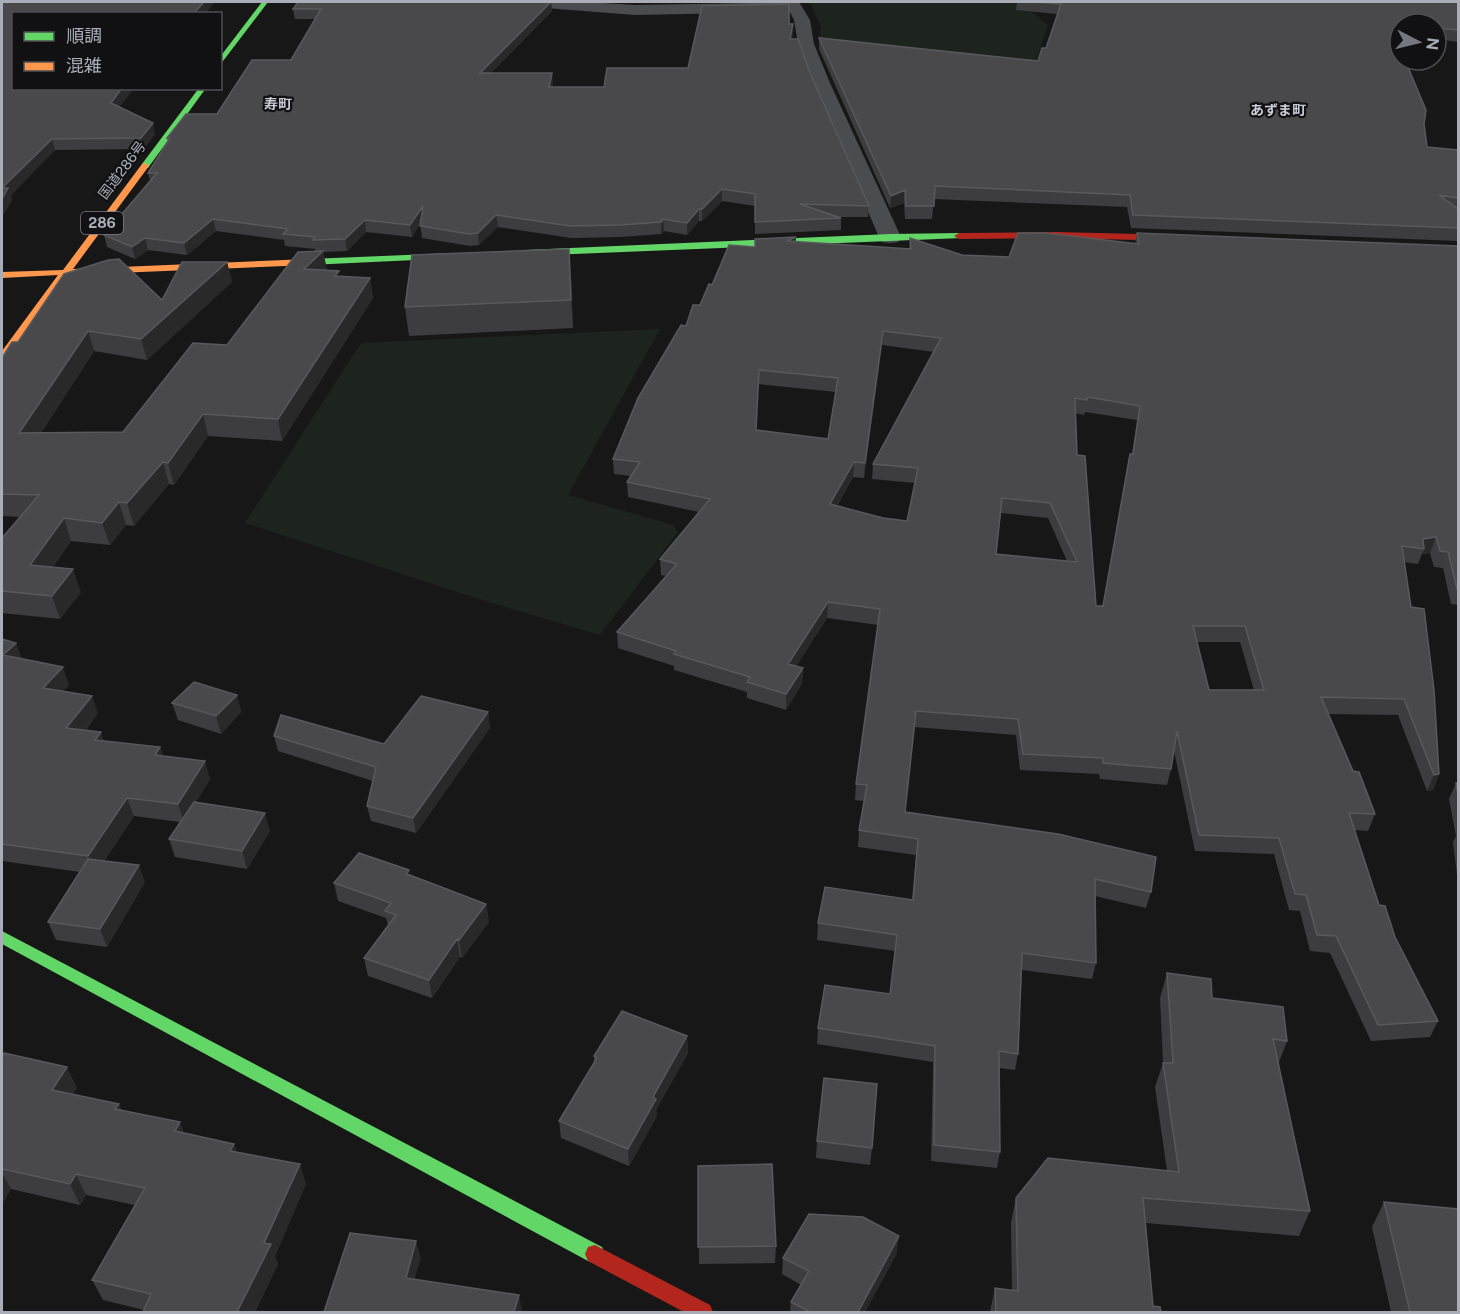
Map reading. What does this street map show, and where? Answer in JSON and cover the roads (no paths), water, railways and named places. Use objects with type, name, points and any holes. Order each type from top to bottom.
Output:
[{"type":"main road","points":[[234,20],[248,2]]},
{"type":"main road","points":[[222,60],[265,2]]},
{"type":"main road","name":"国道286号","points":[[2,357],[201,90]]},
{"type":"main road","points":[[506,254],[890,237],[1056,235],[1195,239]]},
{"type":"main road","points":[[29,292],[57,255]]},
{"type":"main road","points":[[2,275],[470,255]]},
{"type":"main road","points":[[2,937],[703,1312]]},
{"type":"street","points":[[533,2],[635,10],[793,4],[802,20],[806,44],[821,83],[890,237]]},
{"type":"district","name":"寿町","points":[[278,104]]},
{"type":"district","name":"あずま町","points":[[1278,110]]}]
